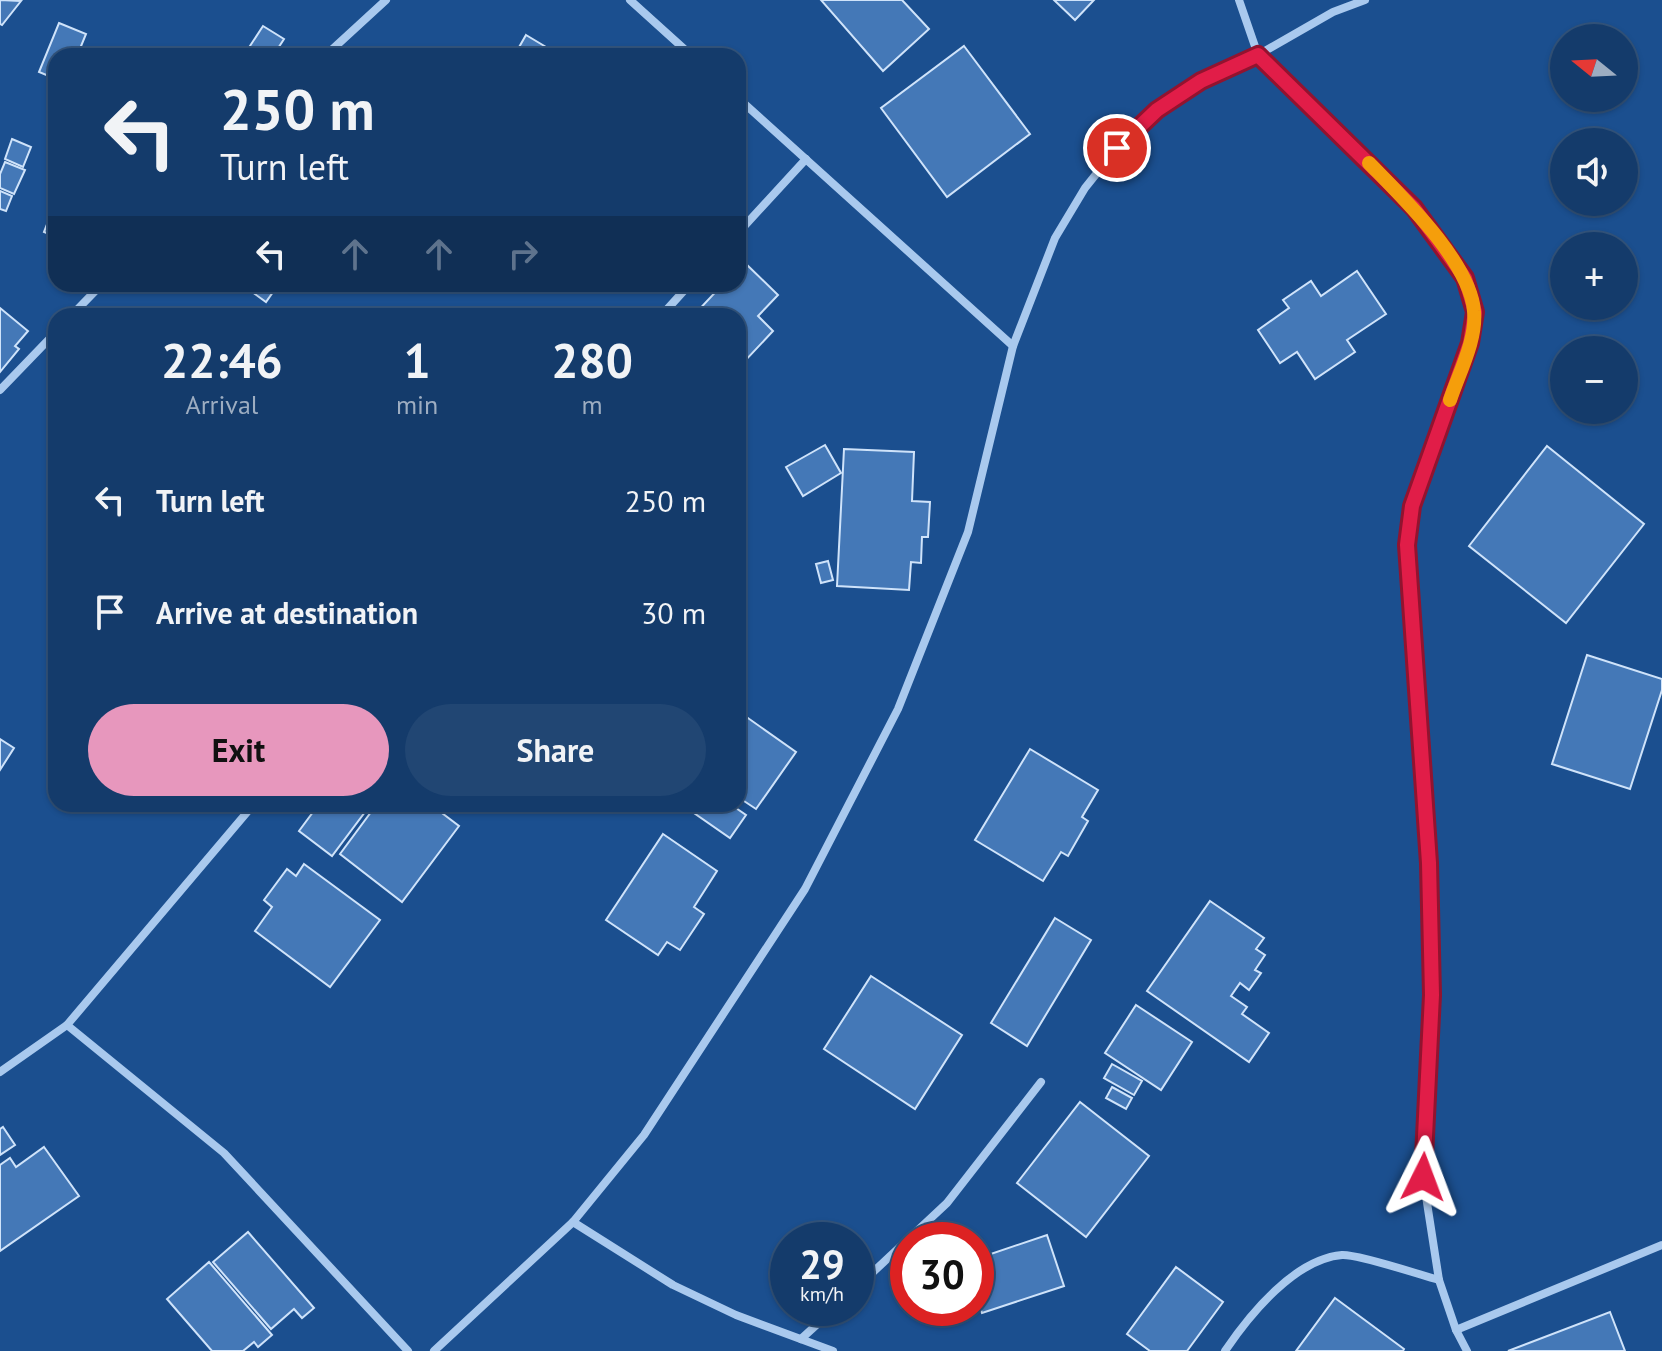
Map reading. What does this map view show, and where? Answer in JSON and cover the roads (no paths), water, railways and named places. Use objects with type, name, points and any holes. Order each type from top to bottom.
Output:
[{"type":"street","points":[[334,48],[386,0]]},
{"type":"street","points":[[630,0],[683,48]]},
{"type":"street","points":[[1239,0],[1258,55],[1414,208],[1465,278],[1475,312],[1470,343],[1412,506],[1407,545],[1430,878],[1432,995],[1423,1177],[1439,1280],[1456,1330],[1467,1351]]},
{"type":"street","points":[[434,1351],[573,1222],[644,1135],[805,889],[898,709],[968,532],[1013,346],[1055,238],[1085,188],[1117,148],[1157,110],[1201,81],[1258,55],[1333,12],[1365,0]]},
{"type":"street","points":[[746,105],[1013,346]]},
{"type":"street","points":[[746,224],[806,159]]},
{"type":"street","points":[[79,308],[94,292]]},
{"type":"street","points":[[668,308],[683,292]]},
{"type":"street","points":[[0,390],[48,340]]},
{"type":"street","points":[[0,1072],[67,1025],[247,812]]},
{"type":"street","points":[[67,1025],[224,1153],[408,1351]]},
{"type":"street","points":[[874,1271],[947,1203],[1041,1082]]},
{"type":"street","points":[[573,1222],[673,1285],[736,1315],[833,1351]]},
{"type":"street","points":[[1456,1330],[1662,1245]]},
{"type":"street","points":[[1225,1351],[1244,1322],[1290,1278],[1316,1263],[1344,1255],[1439,1280]]},
{"type":"street","points":[[801,1339],[815,1326]]}]
